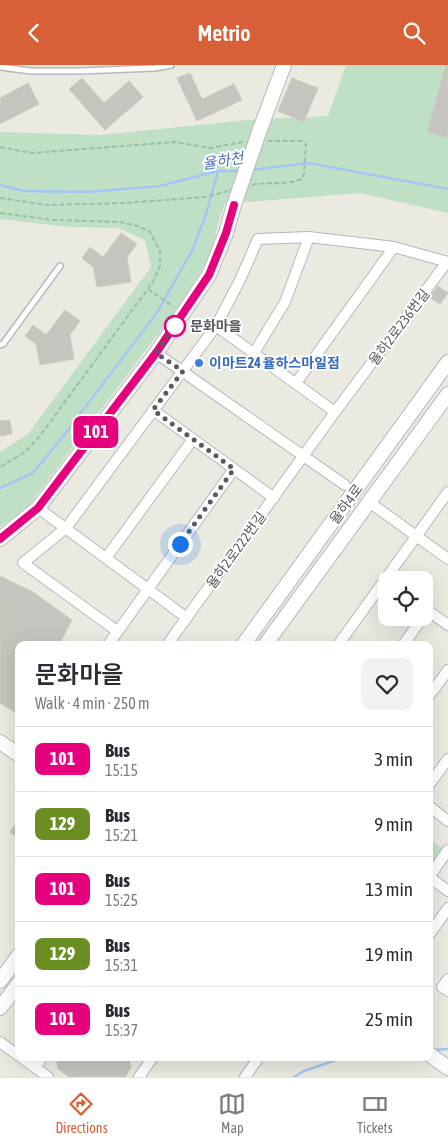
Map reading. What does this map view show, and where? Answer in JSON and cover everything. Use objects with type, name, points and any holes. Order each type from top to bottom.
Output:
[{"type":"main road","points":[[0,539],[38,508],[156,353],[209,275],[226,233],[234,205],[263,136],[284,65]]},
{"type":"main road","name":"율하4로","points":[[246,641],[448,362]]},
{"type":"main road","name":"율하4로","points":[[268,641],[448,394]]},
{"type":"main road","points":[[0,741],[15,752]]},
{"type":"main road","points":[[0,981],[15,960]]},
{"type":"main road","points":[[0,1009],[15,988]]},
{"type":"main road","points":[[433,1057],[448,1068]]},
{"type":"street","points":[[254,353],[285,302],[309,237]]},
{"type":"street","name":"율하2로236번길","points":[[153,410],[216,326],[240,280],[258,239],[309,237],[394,247],[448,262],[335,412],[274,498]]},
{"type":"street","points":[[296,383],[394,247]]},
{"type":"street","points":[[216,326],[335,412]]},
{"type":"street","points":[[156,353],[305,455],[345,485]]},
{"type":"street","points":[[118,631],[24,563],[66,528],[153,410]]},
{"type":"street","name":"율하2로222번길","points":[[153,410],[274,498],[170,641]]},
{"type":"street","points":[[106,558],[193,439]]},
{"type":"street","points":[[111,641],[234,469]]},
{"type":"street","points":[[392,571],[448,492]]},
{"type":"street","points":[[376,507],[448,559]]},
{"type":"street","points":[[38,508],[187,618]]},
{"type":"street","points":[[341,641],[378,591]]},
{"type":"street","points":[[433,618],[448,625]]},
{"type":"street","points":[[406,641],[415,626]]},
{"type":"street","points":[[433,691],[448,670]]},
{"type":"street","points":[[433,780],[448,759]]},
{"type":"street","points":[[433,810],[448,821]]},
{"type":"street","points":[[433,871],[448,850]]},
{"type":"street","points":[[433,880],[448,891]]},
{"type":"street","points":[[433,929],[448,908]]},
{"type":"street","points":[[448,979],[442,987],[448,991]]},
{"type":"street","points":[[0,1042],[15,1053]]},
{"type":"street","points":[[25,1061],[48,1077]]},
{"type":"street","points":[[35,1068],[39,1061]]},
{"type":"street","points":[[140,1077],[150,1061]]},
{"type":"street","points":[[245,1077],[256,1061]]},
{"type":"lane","points":[[0,67],[31,71],[80,71],[171,65]]},
{"type":"lane","points":[[0,345],[3,344],[60,266]]},
{"type":"path","points":[[244,187],[262,183],[290,183],[302,179],[306,145],[302,141],[263,136]]},
{"type":"path","points":[[0,147],[32,153],[175,142],[210,148],[249,142]]},
{"type":"path","points":[[0,198],[47,205],[124,203],[206,197],[236,189]]},
{"type":"path","points":[[0,213],[54,220],[120,222],[138,226],[150,232],[160,251],[160,266],[148,289],[39,437],[25,452],[0,467]]},
{"type":"path","points":[[148,289],[174,307]]},
{"type":"green space","points":[[346,65],[448,65],[448,213],[360,193],[248,202],[226,201],[210,255],[176,310],[27,508],[0,527],[0,452],[28,434],[151,267],[145,240],[118,228],[70,227],[0,219],[0,132],[101,135],[248,120],[328,116]]},
{"type":"green space","points":[[433,842],[447,852],[438,864],[433,861]]},
{"type":"building","points":[[446,65],[448,65],[448,138],[427,132]]},
{"type":"building","points":[[190,73],[202,99],[234,84],[242,100],[197,121],[177,78]]},
{"type":"building","points":[[82,78],[104,103],[129,81],[143,97],[105,130],[69,89]]},
{"type":"building","points":[[292,78],[318,88],[304,122],[278,111]]},
{"type":"building","points":[[28,83],[39,104],[0,124],[0,98]]},
{"type":"building","points":[[121,233],[137,244],[127,257],[131,282],[97,287],[93,267],[82,258],[90,247],[103,257]]},
{"type":"building","points":[[438,286],[448,293],[440,304],[429,297]]},
{"type":"building","points":[[65,310],[80,321],[70,335],[74,359],[40,365],[36,344],[25,336],[33,325],[46,335]]},
{"type":"building","points":[[10,420],[12,434],[0,436],[0,421]]},
{"type":"building","points":[[0,576],[33,592],[72,620],[61,641],[15,641],[15,712],[0,703]]},
{"type":"building","points":[[15,825],[15,836],[10,832]]},
{"type":"building","points":[[57,1061],[131,1061],[129,1064],[132,1066],[125,1077],[69,1077],[58,1069]]},
{"type":"waterway","name":"율하천","points":[[251,170],[309,163],[448,189]]},
{"type":"waterway","name":"율하천","points":[[0,185],[24,191],[88,192],[160,186],[218,171],[241,171]]},
{"type":"waterway","points":[[0,488],[33,473],[156,314],[193,249],[207,211],[218,171]]},
{"type":"waterway","points":[[433,1050],[448,1049]]},
{"type":"waterway","points":[[294,1077],[304,1071],[333,1061]]},
{"type":"bus line","name":"101","points":[[0,539],[38,508],[156,353],[209,275],[226,233],[234,205]]},
{"type":"place","name":"문화마을","points":[[175,326]]},
{"type":"place","name":"이마트24 율하스마일점","points":[[199,363]]},
{"type":"route","points":[[175,326],[179,320],[156,353],[183,371],[153,410],[234,469],[180,544]]}]
